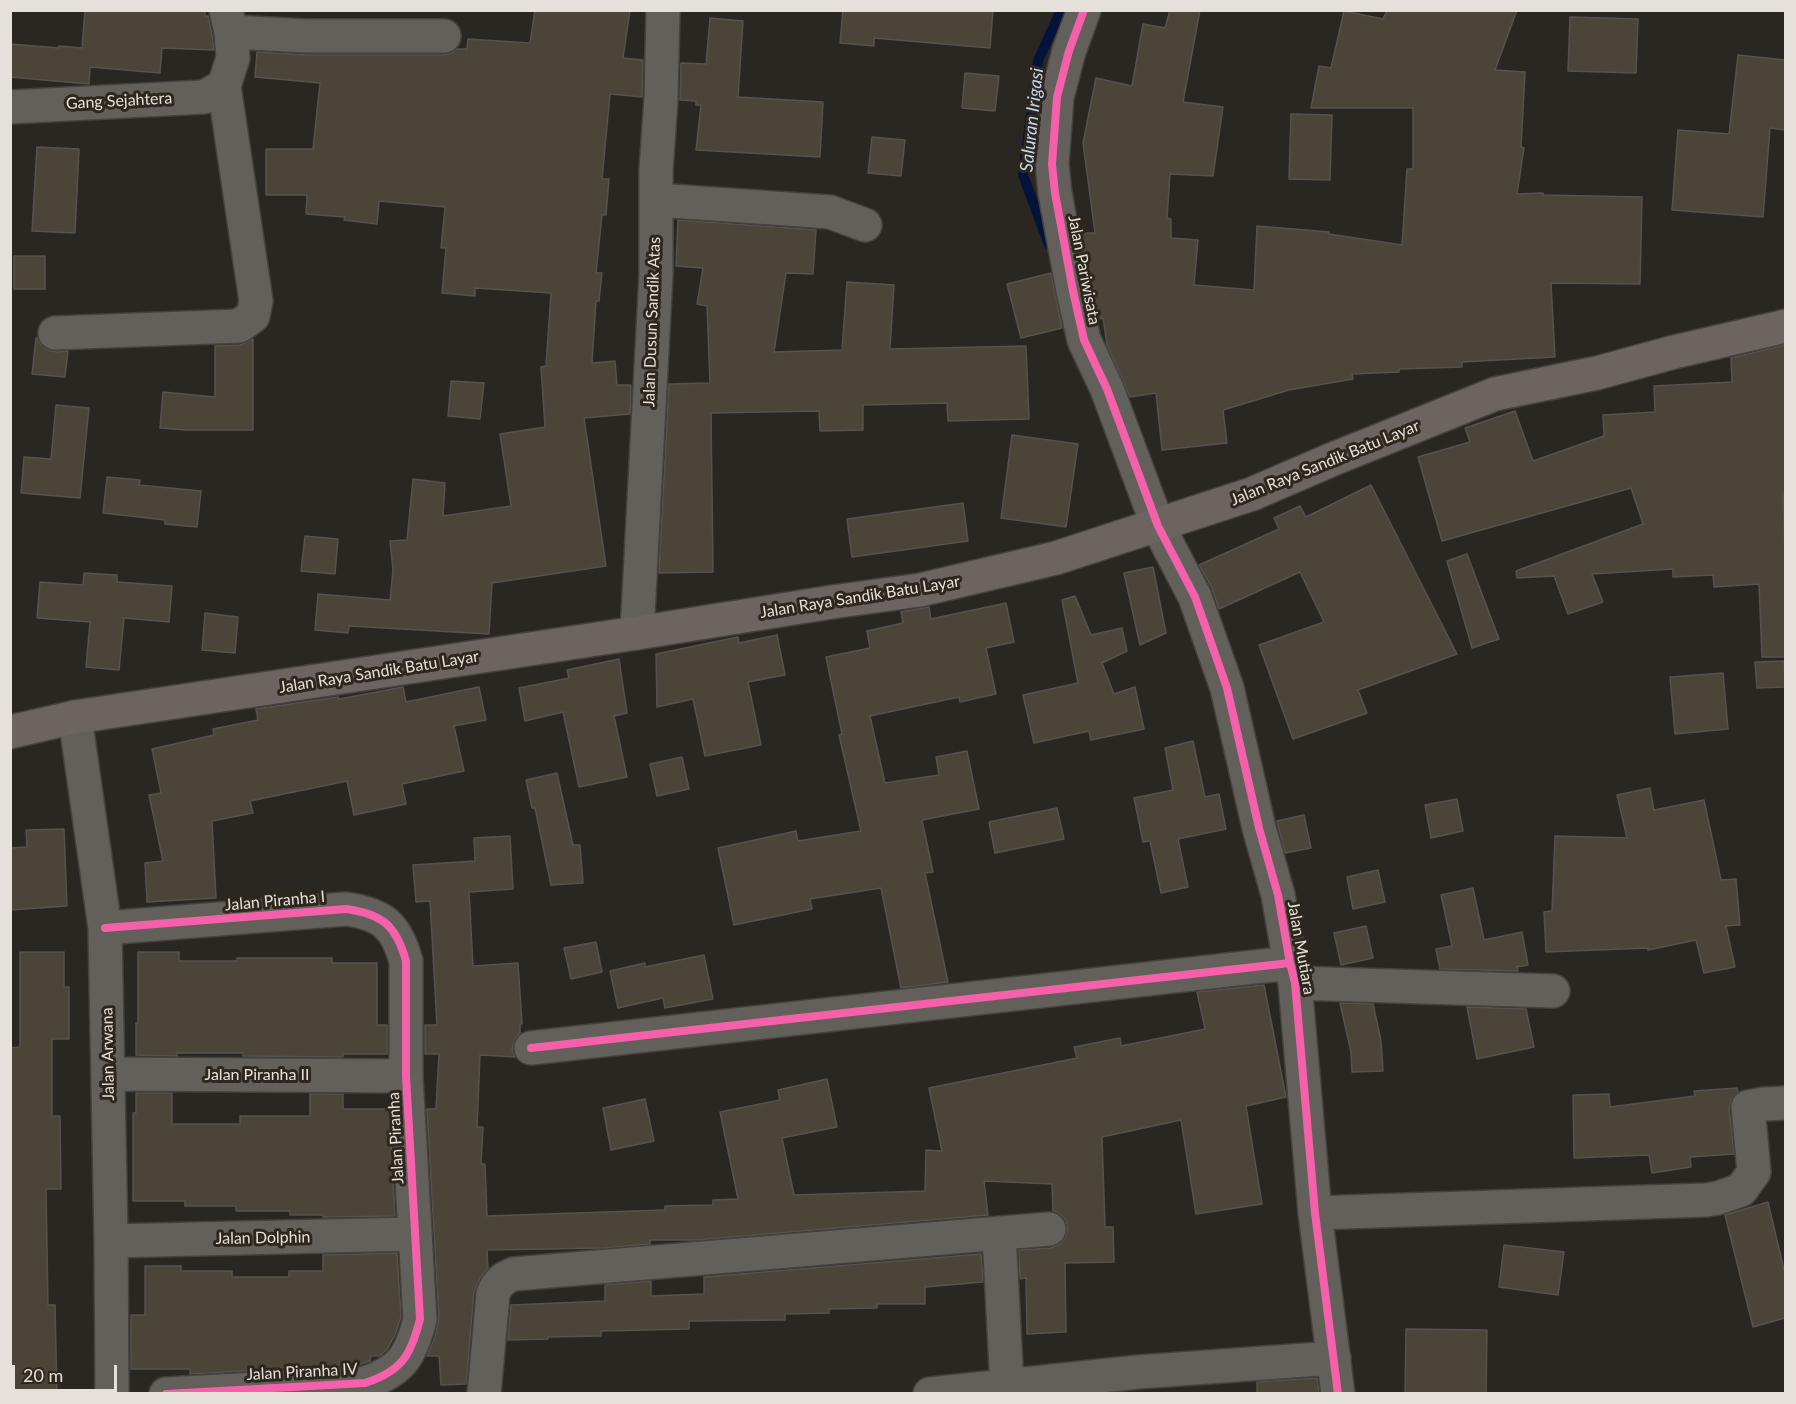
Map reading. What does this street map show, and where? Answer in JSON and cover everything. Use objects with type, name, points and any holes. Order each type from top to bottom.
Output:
[{"type":"main road","name":"Jalan Raya Sandik Batu Layar","points":[[10,732],[75,717],[920,590],[1056,558],[1252,494],[1495,394],[1597,373],[1785,326]]},
{"type":"street","name":"Jalan Dusun Sandik Atas","points":[[637,633],[656,274],[656,200],[663,10]]},
{"type":"street","name":"Jalan Pariwisata","points":[[1084,10],[1069,51],[1057,97],[1052,164],[1055,193],[1084,340],[1107,389],[1158,526]]},
{"type":"street","points":[[55,333],[239,326],[253,316],[256,301],[224,86],[233,58],[228,21],[307,36],[444,36]]},
{"type":"street","name":"Gang Sejahtera","points":[[10,106],[204,97],[224,86]]},
{"type":"street","points":[[656,200],[830,212],[865,225]]},
{"type":"street","name":"Jalan Mutiara","points":[[1158,526],[1195,597],[1227,688],[1259,828],[1278,895],[1293,973],[1315,1213],[1338,1394]]},
{"type":"street","name":"Jalan Arwana","points":[[75,717],[105,928],[112,1394]]},
{"type":"street","name":"Jalan Piranha I","points":[[105,928],[346,909],[365,912],[382,920],[401,942],[406,961],[405,976]]},
{"type":"street","points":[[531,1048],[1293,973],[1553,991]]},
{"type":"street","name":"Jalan Piranha","points":[[405,976],[406,1076],[414,1234],[420,1299]]},
{"type":"street","name":"Jalan Piranha II","points":[[108,1074],[406,1076]]},
{"type":"street","points":[[1315,1213],[1718,1198],[1741,1190],[1754,1172],[1748,1107],[1785,1103]]},
{"type":"street","points":[[484,1394],[493,1294],[496,1285],[504,1278],[514,1274],[1049,1229]]},
{"type":"street","points":[[999,1233],[1007,1386]]},
{"type":"street","name":"Jalan Dolphin","points":[[111,1241],[414,1234]]},
{"type":"street","name":"Jalan Piranha IV","points":[[166,1394],[365,1383],[378,1379],[400,1365],[414,1342],[420,1319],[420,1299]]},
{"type":"street","points":[[930,1394],[1007,1386],[1139,1383],[1335,1358]]},
{"type":"building","points":[[85,10],[205,10],[214,50],[162,48],[160,73],[90,67],[89,84],[10,77],[10,44],[82,48]]},
{"type":"building","points":[[535,10],[630,10],[623,58],[643,60],[642,97],[610,94],[602,179],[609,179],[606,215],[602,215],[596,273],[602,273],[599,301],[596,301],[592,363],[615,361],[617,385],[631,385],[630,414],[584,418],[606,566],[492,583],[489,634],[349,626],[348,633],[315,630],[318,594],[390,600],[393,570],[390,541],[407,540],[413,479],[445,483],[443,516],[511,506],[500,434],[545,427],[541,367],[546,366],[551,293],[475,288],[475,296],[442,293],[446,248],[441,248],[445,207],[379,201],[377,224],[344,220],[345,217],[306,214],[307,195],[266,195],[266,149],[313,149],[320,83],[255,77],[257,52],[307,55],[444,55],[457,49],[467,49],[468,39],[530,43]]},
{"type":"building","points":[[843,10],[993,10],[990,48],[874,38],[874,46],[840,43]]},
{"type":"building","points":[[1170,10],[1200,10],[1183,102],[1223,107],[1213,176],[1170,174],[1167,218],[1171,219],[1171,238],[1198,240],[1194,285],[1254,290],[1257,226],[1329,232],[1329,234],[1402,245],[1407,169],[1413,169],[1413,108],[1311,108],[1319,66],[1331,68],[1344,11],[1383,19],[1387,10],[1517,10],[1495,70],[1525,72],[1521,147],[1524,148],[1517,194],[1642,197],[1640,284],[1551,283],[1555,357],[1462,362],[1462,367],[1399,369],[1399,372],[1352,374],[1353,379],[1289,390],[1223,410],[1227,443],[1162,450],[1156,393],[1130,397],[1107,345],[1103,318],[1099,319],[1083,241],[1083,233],[1095,233],[1083,143],[1096,78],[1132,86],[1143,24],[1165,28]]},
{"type":"building","points":[[1570,17],[1638,19],[1636,73],[1568,71]]},
{"type":"building","points":[[710,18],[743,21],[738,97],[823,102],[820,157],[696,150],[701,105],[696,105],[696,101],[680,100],[681,63],[706,64]]},
{"type":"building","points":[[1738,55],[1785,60],[1785,130],[1770,128],[1763,217],[1672,210],[1678,130],[1729,134]]},
{"type":"building","points":[[965,73],[999,76],[995,111],[962,108]]},
{"type":"building","points":[[1291,114],[1332,115],[1330,180],[1289,179]]},
{"type":"building","points":[[872,137],[905,140],[901,176],[868,173]]},
{"type":"building","points":[[37,147],[79,149],[75,233],[32,231]]},
{"type":"building","points":[[678,220],[816,230],[813,274],[786,273],[774,352],[842,350],[847,282],[894,285],[890,349],[1026,346],[1029,419],[948,421],[947,403],[863,405],[863,430],[820,431],[819,411],[711,413],[713,572],[659,573],[669,384],[710,383],[707,306],[697,304],[703,268],[676,266]]},
{"type":"building","points":[[14,256],[45,256],[45,289],[14,289]]},
{"type":"building","points":[[1051,273],[1062,328],[1021,338],[1007,284]]},
{"type":"building","points":[[36,338],[47,350],[68,351],[65,377],[32,374]]},
{"type":"building","points":[[253,339],[253,430],[160,428],[163,392],[215,397],[215,346],[240,345]]},
{"type":"building","points":[[1785,345],[1785,494],[1783,494],[1785,657],[1762,657],[1759,584],[1714,587],[1713,575],[1673,577],[1673,569],[1592,574],[1603,602],[1568,614],[1554,576],[1517,578],[1516,571],[1643,524],[1631,488],[1442,541],[1418,457],[1470,442],[1465,428],[1515,411],[1533,461],[1604,436],[1603,415],[1655,412],[1654,386],[1732,382],[1731,358]]},
{"type":"building","points":[[451,381],[484,383],[480,419],[448,416]]},
{"type":"building","points":[[56,405],[89,408],[80,498],[21,493],[24,457],[51,459]]},
{"type":"building","points":[[1012,435],[1078,444],[1066,527],[1001,518]]},
{"type":"building","points":[[107,477],[140,480],[139,485],[201,491],[197,527],[165,524],[165,520],[103,513]]},
{"type":"building","points":[[1371,485],[1457,654],[1358,690],[1367,713],[1293,739],[1259,645],[1324,622],[1300,572],[1219,609],[1212,588],[1199,565],[1279,529],[1274,518],[1300,506],[1306,517]]},
{"type":"building","points":[[963,503],[968,541],[852,557],[847,519]]},
{"type":"building","points":[[305,536],[338,539],[335,574],[301,571]]},
{"type":"building","points":[[1467,554],[1499,639],[1472,648],[1447,561]]},
{"type":"building","points":[[1153,567],[1166,633],[1140,645],[1124,573]]},
{"type":"building","points":[[84,573],[117,575],[117,582],[172,586],[169,622],[124,618],[119,670],[86,667],[90,622],[37,618],[40,582],[83,585]]},
{"type":"building","points":[[1075,596],[1091,635],[1122,628],[1127,651],[1102,663],[1114,694],[1135,687],[1144,729],[1091,740],[1089,731],[1034,743],[1023,695],[1078,683],[1062,600]]},
{"type":"building","points":[[1006,603],[1014,642],[986,648],[996,694],[960,702],[959,697],[870,716],[885,783],[939,775],[936,757],[967,751],[979,809],[922,820],[933,872],[925,873],[948,982],[901,988],[881,888],[810,899],[812,909],[734,925],[718,848],[796,831],[798,841],[861,831],[839,735],[842,734],[826,657],[870,648],[867,631],[903,623],[901,612],[929,607],[931,619]]},
{"type":"building","points":[[205,613],[238,617],[235,653],[202,650]]},
{"type":"building","points":[[777,635],[785,675],[748,682],[761,745],[705,756],[693,699],[657,707],[656,654],[738,637],[739,643]]},
{"type":"building","points":[[619,659],[627,713],[614,716],[627,777],[579,787],[563,712],[525,721],[519,688],[569,678],[567,670]]},
{"type":"building","points":[[1784,661],[1785,687],[1757,688],[1755,662]]},
{"type":"building","points":[[1723,673],[1728,729],[1675,734],[1670,677]]},
{"type":"building","points":[[403,687],[406,702],[479,687],[486,720],[454,726],[464,771],[402,784],[406,804],[354,815],[347,781],[250,801],[253,813],[212,821],[216,898],[147,902],[145,863],[163,861],[149,795],[161,793],[152,749],[214,735],[213,729],[258,720],[256,709],[338,697],[339,699]]},
{"type":"building","points":[[1193,741],[1205,797],[1219,794],[1226,829],[1178,839],[1188,887],[1161,893],[1150,841],[1143,842],[1134,798],[1173,790],[1165,748]]},
{"type":"building","points":[[682,757],[689,789],[657,796],[650,764]]},
{"type":"building","points":[[557,773],[573,845],[580,845],[583,883],[551,885],[535,808],[532,808],[526,780]]},
{"type":"building","points":[[1650,788],[1654,810],[1704,800],[1721,880],[1736,879],[1740,925],[1726,926],[1735,967],[1704,973],[1696,940],[1648,950],[1648,948],[1546,952],[1544,912],[1552,911],[1555,836],[1627,838],[1617,795]]},
{"type":"building","points":[[1457,799],[1463,831],[1431,838],[1425,805]]},
{"type":"building","points":[[1057,808],[1064,839],[995,853],[989,822]]},
{"type":"building","points":[[1304,815],[1311,848],[1285,853],[1277,821]]},
{"type":"building","points":[[64,829],[67,906],[10,910],[10,848],[27,847],[26,830]]},
{"type":"building","points":[[510,836],[513,889],[469,892],[473,966],[518,963],[522,1024],[520,1024],[520,1033],[514,1041],[512,1050],[515,1057],[480,1055],[477,1127],[483,1127],[481,1164],[485,1164],[487,1216],[665,1210],[665,1206],[713,1205],[713,1200],[738,1199],[720,1112],[780,1100],[778,1090],[827,1079],[837,1127],[782,1138],[794,1195],[925,1191],[926,1150],[942,1151],[929,1088],[1077,1058],[1074,1047],[1120,1038],[1121,1046],[1205,1029],[1197,992],[1264,985],[1286,1097],[1246,1106],[1262,1204],[1196,1214],[1181,1120],[1102,1137],[1105,1227],[1113,1227],[1114,1262],[1065,1263],[1066,1332],[1027,1334],[1026,1278],[1020,1279],[1019,1250],[1051,1248],[1060,1244],[1066,1236],[1068,1227],[1065,1219],[1053,1211],[1052,1184],[984,1181],[988,1215],[698,1240],[650,1240],[650,1244],[604,1248],[487,1250],[488,1268],[480,1278],[474,1292],[466,1384],[441,1385],[439,1356],[427,1356],[435,1337],[439,1318],[427,1109],[436,1109],[439,1054],[425,1054],[425,1025],[437,1025],[430,901],[416,902],[413,865],[475,861],[474,838]]},
{"type":"building","points":[[1378,870],[1385,902],[1353,909],[1347,877]]},
{"type":"building","points":[[1473,888],[1484,940],[1522,932],[1528,965],[1517,967],[1518,971],[1440,969],[1436,949],[1452,946],[1441,895]]},
{"type":"building","points":[[1366,926],[1373,958],[1341,965],[1334,933]]},
{"type":"building","points":[[596,942],[602,972],[571,979],[564,948]]},
{"type":"building","points":[[20,952],[64,952],[64,987],[69,987],[69,1039],[52,1039],[52,1116],[60,1116],[61,1189],[46,1189],[48,1305],[55,1305],[57,1394],[10,1394],[10,1048],[20,1047]]},
{"type":"building","points":[[138,952],[179,952],[179,961],[237,961],[237,958],[332,958],[332,963],[377,963],[377,1025],[387,1025],[387,1054],[343,1054],[343,1057],[243,1056],[243,1053],[136,1055]]},
{"type":"building","points":[[704,955],[713,999],[665,1008],[663,998],[618,1008],[610,971],[645,963],[645,967]]},
{"type":"building","points":[[1340,1003],[1373,1004],[1381,1041],[1383,1071],[1352,1072],[1351,1052]]},
{"type":"building","points":[[1467,1007],[1526,1009],[1534,1047],[1477,1059]]},
{"type":"building","points":[[1737,1088],[1738,1092],[1731,1100],[1729,1108],[1734,1154],[1690,1157],[1691,1167],[1652,1173],[1649,1155],[1574,1158],[1573,1095],[1609,1094],[1610,1107],[1695,1096],[1694,1091]]},
{"type":"building","points":[[136,1093],[172,1093],[172,1124],[240,1124],[240,1116],[310,1116],[310,1094],[343,1094],[343,1109],[389,1109],[395,1216],[323,1217],[323,1215],[290,1215],[290,1211],[236,1211],[236,1206],[185,1206],[185,1201],[133,1201],[133,1113],[136,1113]]},
{"type":"building","points":[[645,1099],[654,1141],[611,1150],[603,1108]]},
{"type":"building","points":[[1768,1202],[1785,1274],[1785,1318],[1753,1327],[1725,1215]]},
{"type":"building","points":[[1504,1245],[1564,1252],[1558,1295],[1499,1287]]},
{"type":"building","points":[[397,1253],[401,1317],[388,1348],[380,1356],[371,1356],[370,1361],[361,1364],[190,1374],[190,1369],[131,1369],[131,1315],[145,1315],[145,1266],[181,1266],[181,1271],[232,1271],[232,1277],[289,1277],[289,1271],[323,1271],[323,1255]]},
{"type":"building","points":[[981,1254],[983,1282],[925,1287],[925,1304],[877,1304],[877,1308],[829,1309],[829,1313],[785,1314],[785,1320],[689,1321],[689,1329],[601,1331],[601,1336],[508,1340],[511,1305],[605,1301],[605,1285],[651,1281],[651,1296],[704,1294],[704,1277]]},
{"type":"building","points":[[1406,1329],[1487,1330],[1486,1394],[1405,1394]]},
{"type":"building","points":[[1317,1378],[1319,1394],[1257,1394],[1257,1382]]},
{"type":"waterway","name":"Saluran Irigasi","points":[[1049,245],[1023,175],[1038,61],[1061,10]]},
{"type":"cycle path","points":[[1084,10],[1069,51],[1057,97],[1052,164],[1055,193],[1084,340],[1107,389],[1158,526],[1195,597],[1227,688],[1259,828],[1278,895],[1295,983],[1315,1213],[1338,1394]]},
{"type":"cycle path","points":[[105,928],[346,909],[369,914],[386,923],[397,938],[406,961],[406,1076],[420,1319],[408,1352],[403,1360],[388,1373],[365,1383],[166,1394]]},
{"type":"cycle path","points":[[531,1048],[1290,963]]}]
